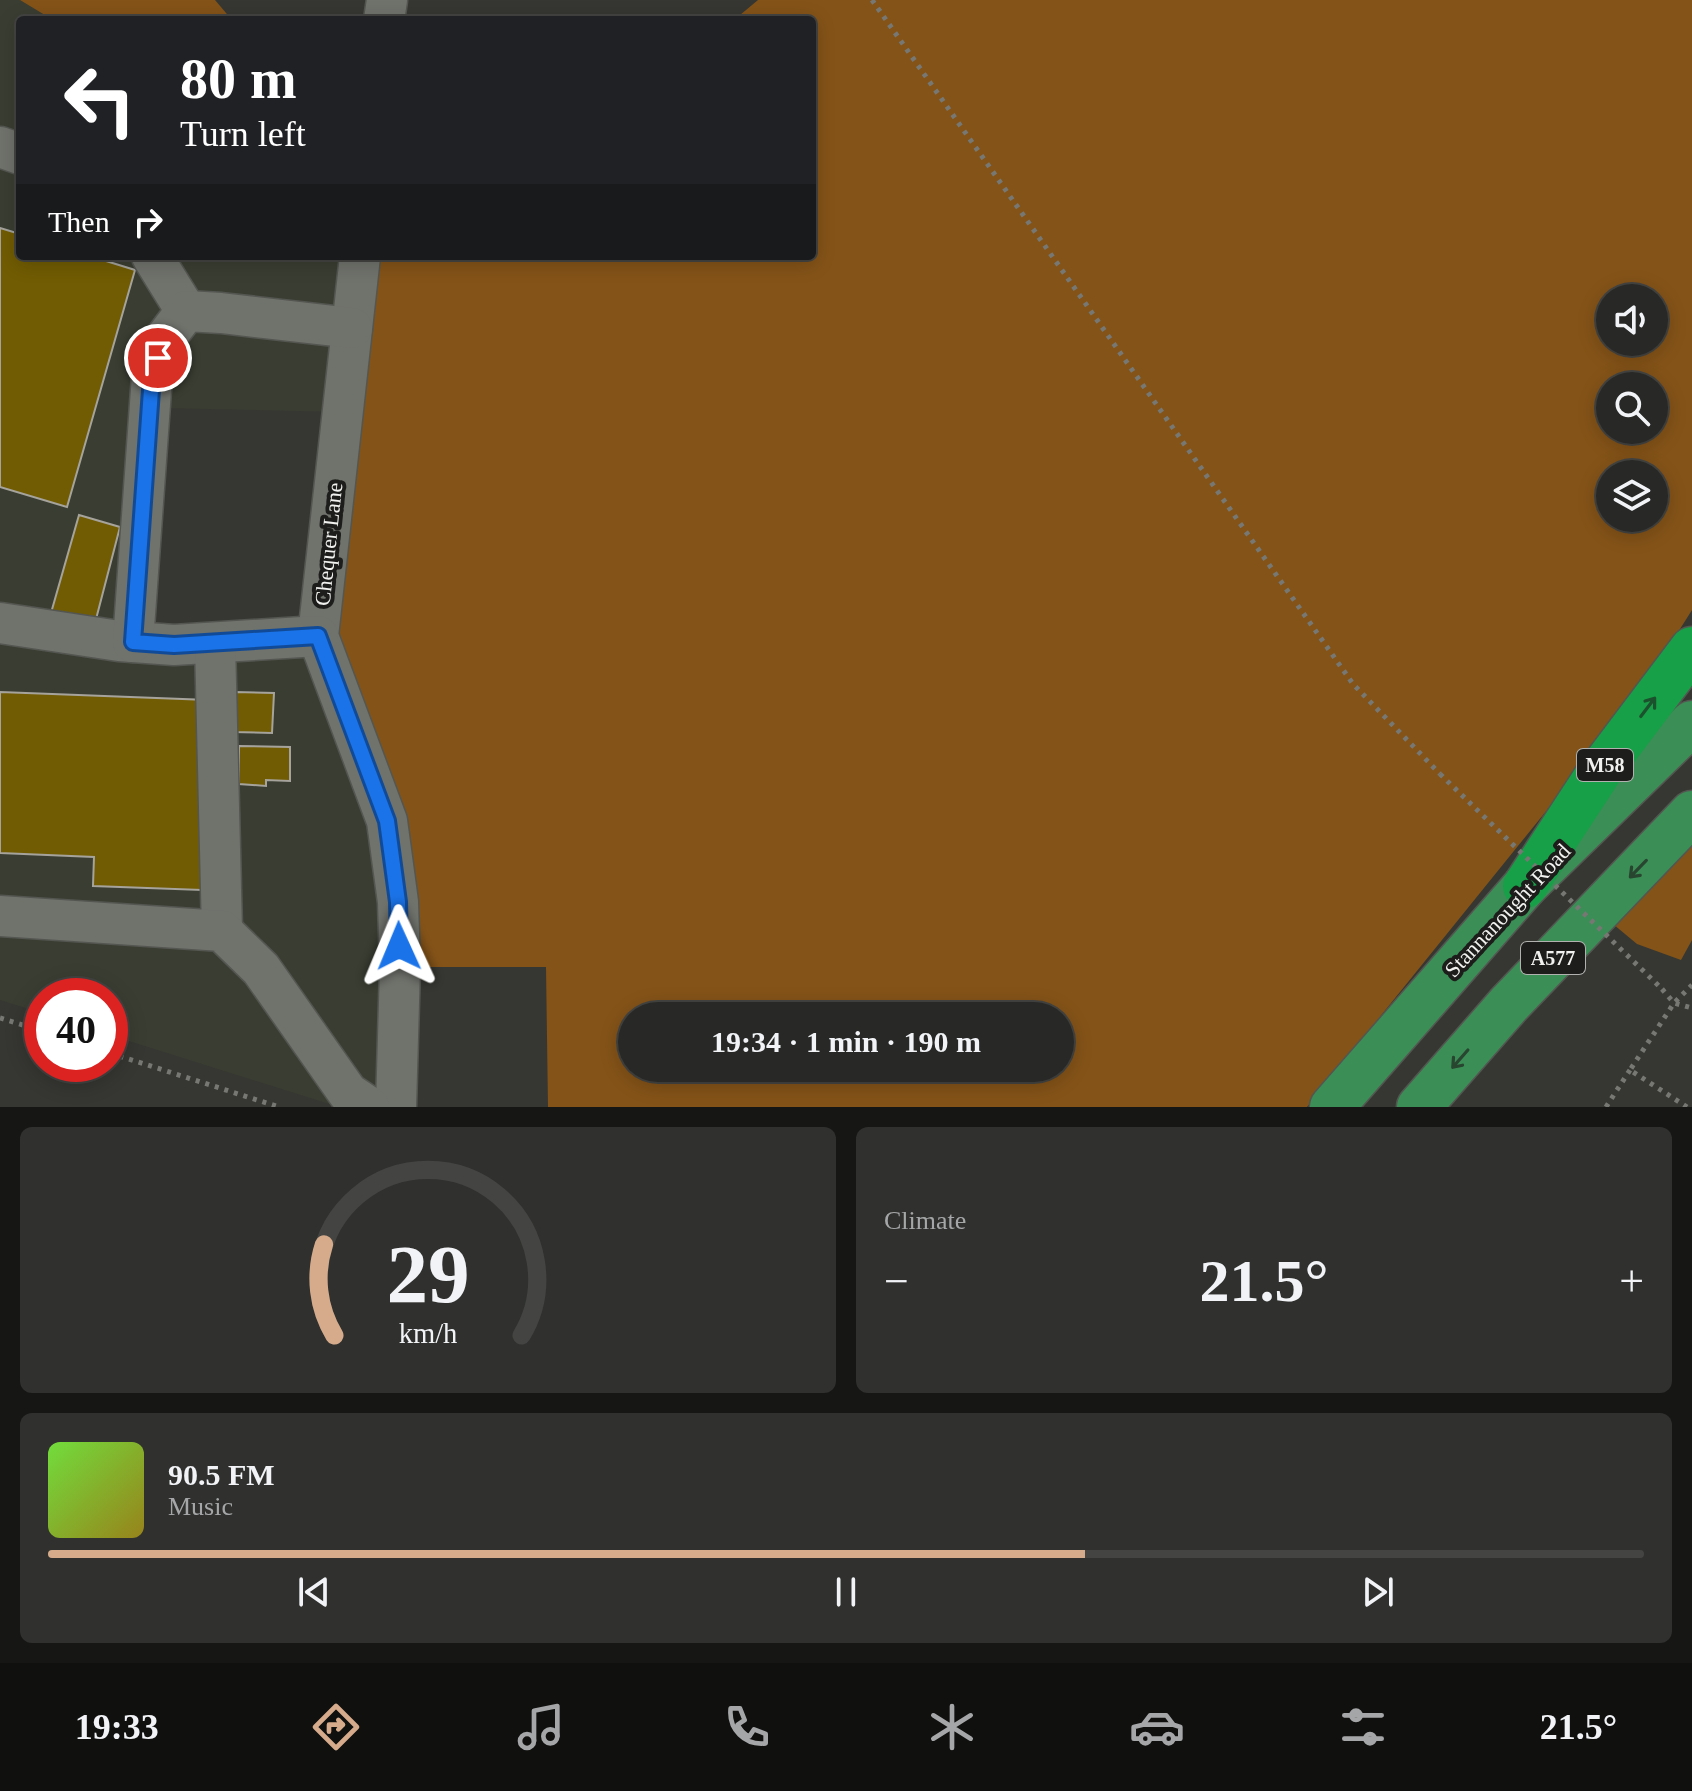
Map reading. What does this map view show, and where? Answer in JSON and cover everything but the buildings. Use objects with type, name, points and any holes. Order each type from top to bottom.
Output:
[{"type":"highway","name":"M58","points":[[1525,886],[1600,771],[1692,649]]},
{"type":"main road","name":"Stannanought Road","points":[[1332,1107],[1525,886],[1692,723]]},
{"type":"main road","name":"A577","points":[[1419,1107],[1519,993],[1692,813]]},
{"type":"street","points":[[154,260],[186,311]]},
{"type":"street","name":"Chequer Lane","points":[[360,260],[318,636],[387,821],[398,902],[400,967],[396,1107]]},
{"type":"street","points":[[186,311],[352,328]]},
{"type":"street","points":[[133,642],[152,376],[164,340],[186,311]]},
{"type":"street","points":[[0,623],[174,645],[318,636]]},
{"type":"street","points":[[215,643],[222,931]]},
{"type":"street","points":[[0,916],[222,931],[261,969],[348,1093],[369,1107]]},
{"type":"path","points":[[872,0],[1353,684],[1440,774],[1674,1003],[1692,1008]]},
{"type":"path","points":[[1606,1107],[1674,1003],[1692,985]]},
{"type":"path","points":[[0,1018],[24,1025]]},
{"type":"path","points":[[128,1059],[279,1107]]},
{"type":"path","points":[[1630,1070],[1687,1107]]},
{"type":"shaded area","points":[[0,0],[20,0],[46,16],[16,16],[16,260],[361,260],[343,412],[161,408],[146,643],[318,636],[387,821],[395,1107],[339,1107],[128,1041],[128,978],[24,978],[24,1007],[0,1000]]},
{"type":"shaded area","points":[[20,0],[215,0],[229,16],[46,16]]},
{"type":"shaded area","points":[[758,0],[1692,0],[1692,610],[1632,705],[1307,1107],[548,1107],[546,967],[400,967],[398,902],[318,636],[360,260],[816,260],[816,16],[739,16]]},
{"type":"shaded area","points":[[1692,829],[1692,940],[1681,960],[1637,944],[1607,919]]},
{"type":"route","points":[[158,358],[152,376],[133,642],[174,645],[318,636],[387,821],[398,902],[399,946]]}]
